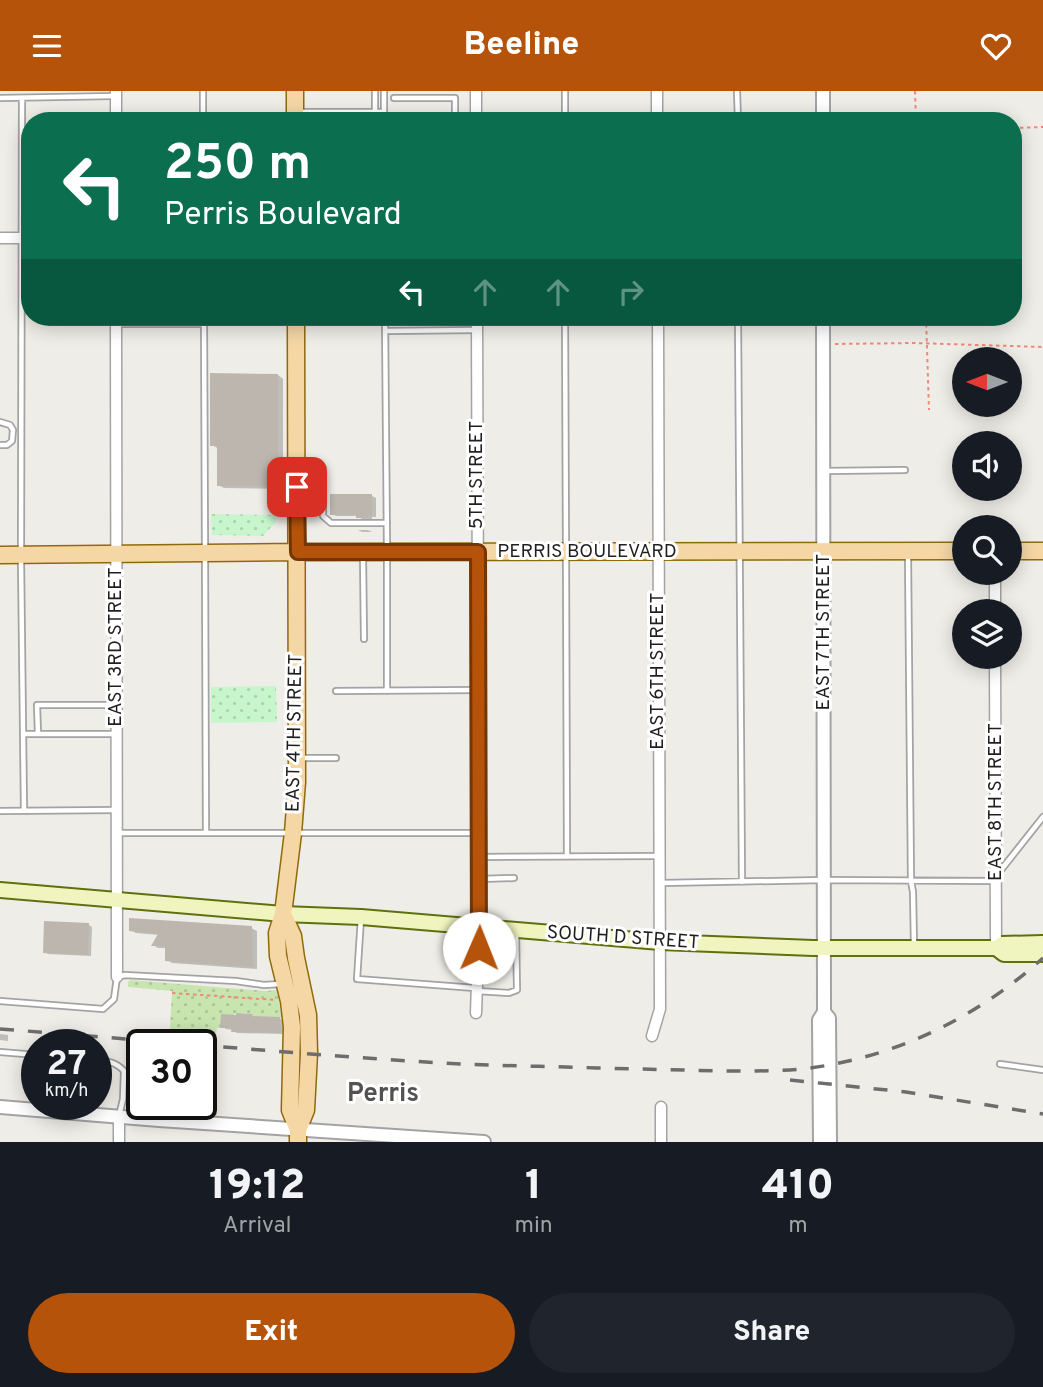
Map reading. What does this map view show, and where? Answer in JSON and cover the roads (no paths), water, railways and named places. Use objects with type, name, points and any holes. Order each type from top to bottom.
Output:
[{"type":"main road","points":[[295,91],[295,112]]},
{"type":"main road","name":"EAST 4TH STREET","points":[[296,326],[297,782],[283,914],[277,933],[278,956],[292,1027],[290,1110],[298,1136]]},
{"type":"main road","name":"PERRIS BOULEVARD","points":[[0,555],[952,551]]},
{"type":"main road","points":[[1022,551],[1043,551]]},
{"type":"main road","name":"SOUTH D STREET","points":[[0,890],[660,942],[824,948],[996,948],[1002,944],[1043,943]]},
{"type":"main road","points":[[283,914],[293,936],[308,1015],[306,1110],[298,1136]]},
{"type":"main road","name":"SOUTH D STREET","points":[[996,948],[1004,954],[1043,954]]},
{"type":"street","points":[[476,91],[476,112]]},
{"type":"street","points":[[657,91],[657,112]]},
{"type":"street","points":[[823,91],[823,112]]},
{"type":"street","points":[[116,94],[116,112]]},
{"type":"street","points":[[0,238],[21,238]]},
{"type":"street","name":"EAST 3RD STREET","points":[[116,326],[117,977]]},
{"type":"street","name":"5TH STREET","points":[[476,1013],[479,927],[477,326]]},
{"type":"street","name":"EAST 6TH STREET","points":[[652,1036],[660,1009],[657,326]]},
{"type":"street","name":"EAST 7TH STREET","points":[[823,326],[824,1012]]},
{"type":"street","name":"EAST 8TH STREET","points":[[995,669],[996,948]]},
{"type":"street","points":[[820,1142],[819,1020],[824,1012],[829,1018],[830,1142]]},
{"type":"street","points":[[0,1107],[298,1136],[481,1142]]},
{"type":"street","points":[[660,1107],[661,1142]]},
{"type":"street","points":[[119,1117],[119,1142]]},
{"type":"lane","points":[[203,91],[204,112]]},
{"type":"lane","points":[[375,91],[375,112],[384,112],[384,91]]},
{"type":"lane","points":[[565,91],[565,112]]},
{"type":"lane","points":[[737,91],[737,112]]},
{"type":"lane","points":[[0,98],[116,94]]},
{"type":"lane","points":[[22,98],[22,112]]},
{"type":"lane","points":[[394,98],[454,98],[455,112]]},
{"type":"lane","points":[[24,811],[21,555],[25,326]]},
{"type":"lane","points":[[204,326],[206,833]]},
{"type":"lane","points":[[385,326],[387,691]]},
{"type":"lane","points":[[565,326],[567,856]]},
{"type":"lane","points":[[738,326],[742,883]]},
{"type":"lane","points":[[385,331],[477,330]]},
{"type":"lane","points":[[0,422],[10,425],[13,430],[12,441],[7,445],[0,445]]},
{"type":"lane","points":[[824,471],[905,470]]},
{"type":"lane","points":[[323,486],[323,516],[331,523],[387,523]]},
{"type":"lane","points":[[908,551],[914,948]]},
{"type":"lane","points":[[363,552],[364,639]]},
{"type":"lane","points":[[336,691],[478,689]]},
{"type":"lane","points":[[38,734],[37,705],[117,705]]},
{"type":"lane","points":[[23,734],[117,734]]},
{"type":"lane","points":[[297,758],[335,758]]},
{"type":"lane","points":[[0,811],[117,810]]},
{"type":"lane","points":[[660,883],[996,878],[1043,817]]},
{"type":"lane","points":[[117,833],[479,833]]},
{"type":"lane","points":[[479,857],[659,856]]},
{"type":"lane","points":[[479,879],[514,878]]},
{"type":"lane","points":[[361,917],[357,979],[477,990],[517,990],[516,930]]},
{"type":"lane","points":[[0,1001],[103,1009],[114,999],[117,977],[125,975],[264,985],[284,983]]},
{"type":"lane","points":[[0,1052],[21,1054]]},
{"type":"lane","points":[[112,1063],[124,1071],[119,1117]]},
{"type":"lane","points":[[1000,1064],[1043,1070]]},
{"type":"railway","points":[[0,1029],[441,1063],[721,1071],[792,1070],[863,1057],[919,1038],[997,995],[1043,958]]},
{"type":"railway","points":[[790,1080],[906,1092],[1043,1114]]},
{"type":"district","name":"Perris","points":[[383,1094]]}]
